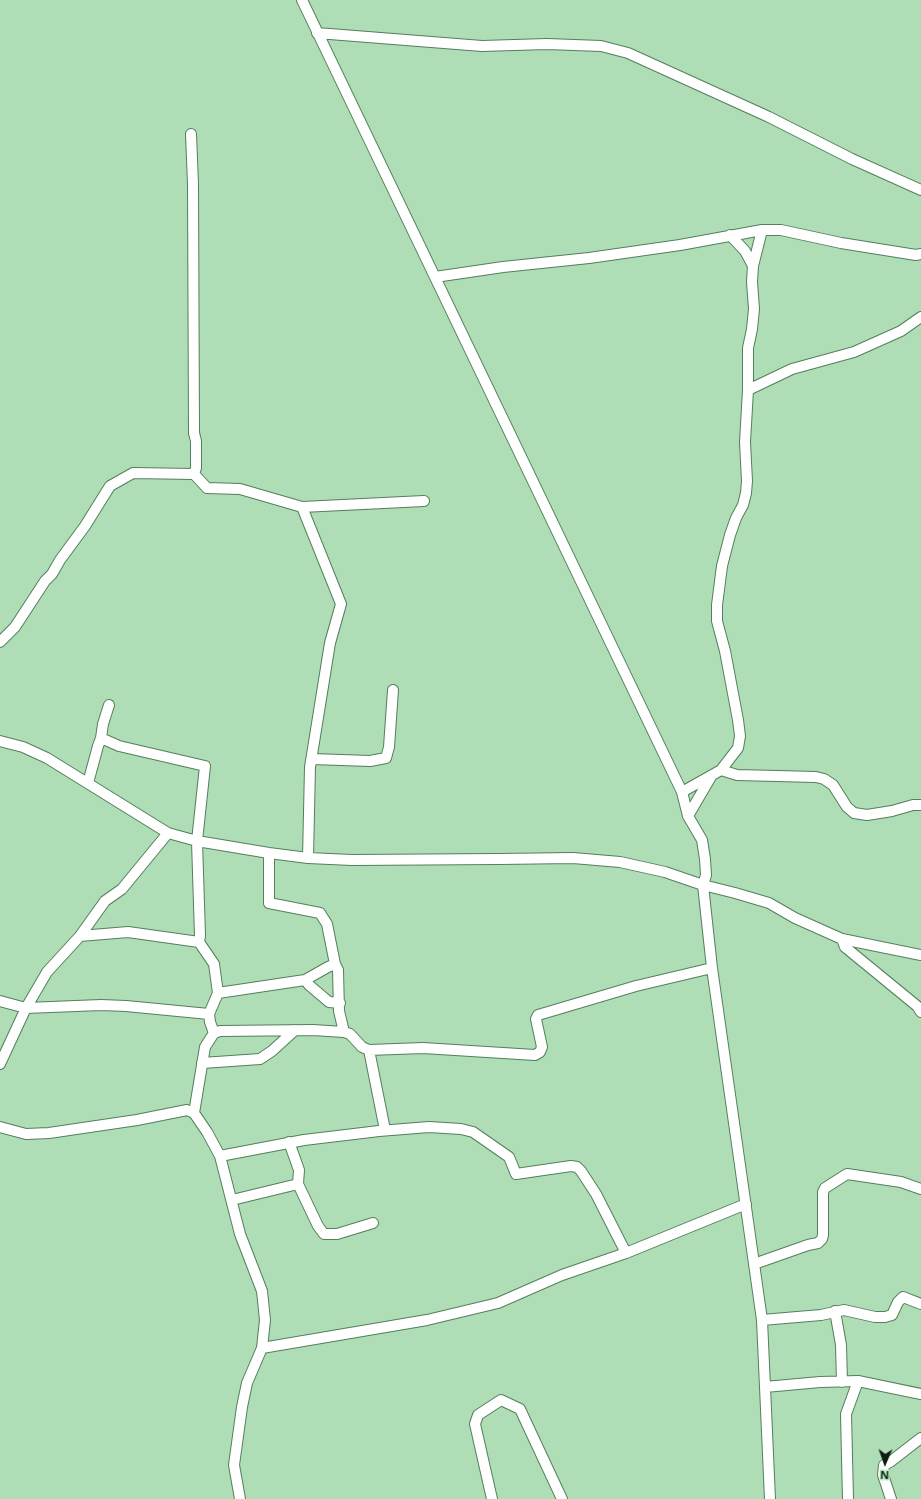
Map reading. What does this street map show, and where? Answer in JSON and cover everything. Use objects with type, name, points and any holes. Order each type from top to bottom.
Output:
[{"type":"street","points":[[302,0],[682,792],[688,816],[702,840],[706,875],[703,885],[712,968],[762,1320],[770,1499]]},
{"type":"street","points":[[317,33],[482,46],[547,44],[601,46],[628,53],[769,117],[852,159],[921,190]]},
{"type":"street","points":[[191,134],[193,184],[194,433],[196,441],[196,468],[194,474]]},
{"type":"street","points":[[435,277],[503,267],[589,258],[672,246],[762,230],[781,230],[841,243],[921,254]]},
{"type":"street","points":[[688,816],[717,773],[738,748],[740,736],[725,651],[717,621],[717,605],[722,566],[730,535],[736,518],[743,505],[746,493],[748,348],[754,309],[752,282],[753,266],[762,230]]},
{"type":"street","points":[[730,235],[744,251],[753,266]]},
{"type":"street","points":[[748,390],[792,369],[854,352],[901,331],[921,317]]},
{"type":"street","points":[[0,642],[15,627],[45,581],[52,574],[60,560],[85,526],[110,486],[133,473],[194,474],[207,488],[240,489],[302,507],[424,501]]},
{"type":"street","points":[[302,507],[341,604],[330,643],[310,767],[308,858]]},
{"type":"street","points":[[312,759],[370,761],[386,758],[389,747],[393,690]]},
{"type":"street","points":[[88,783],[98,746],[102,738],[103,724],[109,705]]},
{"type":"street","points":[[102,738],[119,746],[205,766],[197,841],[199,942],[214,964],[218,993],[209,1014],[214,1033]]},
{"type":"street","points":[[0,741],[23,747],[47,758],[168,833],[197,841],[308,858],[368,860],[573,858],[620,862],[665,872],[703,885],[769,903],[795,918],[842,939],[921,955]]},
{"type":"street","points":[[682,792],[717,773],[816,777],[833,784],[847,807],[854,813],[867,815],[892,811],[913,805],[921,805]]},
{"type":"street","points":[[0,1064],[26,1008],[47,972],[80,936],[102,904],[122,889],[168,833]]},
{"type":"street","points":[[269,853],[269,903],[320,913],[327,924],[335,964],[338,970],[339,1011],[344,1032]]},
{"type":"street","points":[[80,936],[128,932],[199,942]]},
{"type":"street","points":[[842,939],[845,947],[916,1006],[921,1012]]},
{"type":"street","points":[[218,993],[305,980],[335,964]]},
{"type":"street","points":[[194,1113],[205,1047],[214,1033],[220,1031],[295,1030],[344,1032],[350,1034],[362,1047],[369,1050],[423,1048],[535,1055],[540,1052],[542,1046],[536,1019],[538,1015],[636,986],[712,968]]},
{"type":"street","points":[[305,980],[329,1002],[340,1003]]},
{"type":"street","points":[[0,1001],[26,1008],[101,1005],[209,1014]]},
{"type":"street","points":[[202,1064],[260,1059],[272,1051],[295,1030]]},
{"type":"street","points":[[369,1050],[385,1130]]},
{"type":"street","points":[[0,1127],[26,1134],[49,1133],[138,1120],[187,1110],[194,1113],[207,1132],[220,1156],[240,1234],[262,1291],[265,1320],[262,1348],[247,1383],[242,1407],[234,1465],[240,1499]]},
{"type":"street","points":[[220,1156],[289,1142],[385,1130],[429,1127],[461,1129],[473,1132],[509,1156],[516,1174],[572,1166],[581,1171],[596,1194],[626,1253]]},
{"type":"street","points":[[289,1142],[299,1170],[298,1184],[318,1226],[324,1234],[336,1234],[373,1223]]},
{"type":"street","points":[[754,1264],[808,1245],[818,1243],[822,1239],[823,1234],[823,1192],[825,1188],[847,1174],[901,1182],[921,1189]]},
{"type":"street","points":[[232,1200],[298,1184]]},
{"type":"street","points":[[262,1348],[427,1320],[498,1303],[562,1275],[626,1253],[746,1204]]},
{"type":"street","points":[[762,1320],[821,1315],[844,1310],[875,1317],[885,1317],[892,1315],[898,1302],[903,1297],[921,1304]]},
{"type":"street","points":[[835,1311],[841,1345],[842,1382]]},
{"type":"street","points":[[765,1387],[820,1382],[858,1381],[921,1394]]},
{"type":"street","points":[[848,1499],[846,1414],[858,1381]]},
{"type":"street","points":[[492,1499],[475,1424],[478,1415],[501,1400],[520,1408],[562,1499]]},
{"type":"street","points":[[891,1499],[883,1475],[884,1465],[921,1438]]}]
